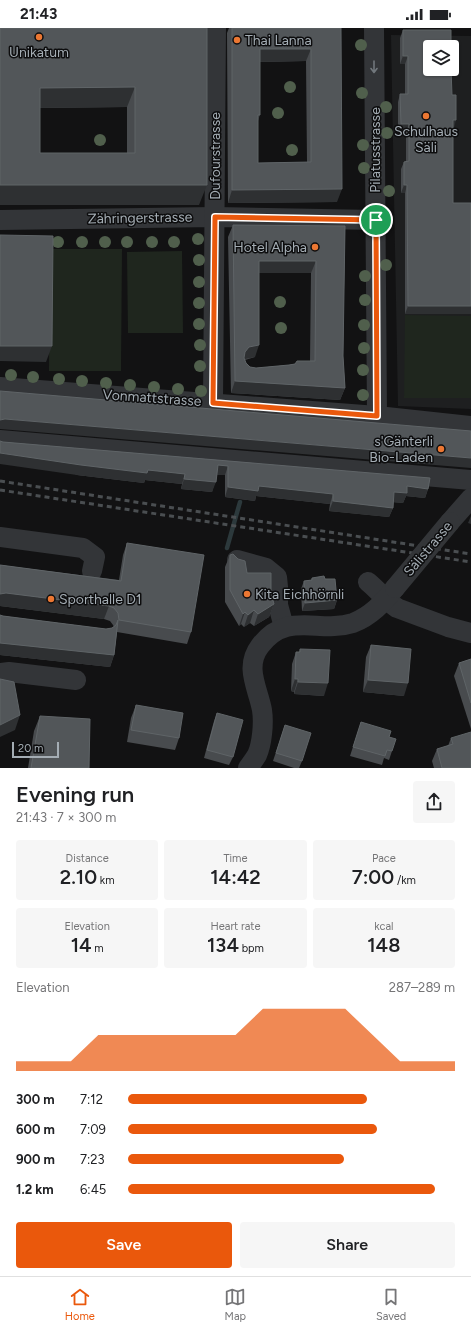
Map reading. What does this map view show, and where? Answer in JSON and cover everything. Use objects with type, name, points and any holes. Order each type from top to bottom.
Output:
[{"type":"street","name":"Dufourstrasse","points":[[213,403],[221,369],[215,217],[216,28]]},
{"type":"street","name":"Pilatusstrasse","points":[[374,28],[377,416]]},
{"type":"street","name":"Zähringerstrasse","points":[[0,220],[215,217],[376,220]]},
{"type":"street","name":"Vonmattstrasse","points":[[0,387],[377,416],[471,426]]},
{"type":"street","points":[[0,440],[471,480]]},
{"type":"street","name":"Sälistrasse","points":[[248,768],[257,754],[262,732],[262,711],[252,678],[253,662],[259,647],[272,633],[287,625],[342,625],[352,623],[372,612],[391,594],[471,498]]},
{"type":"street","points":[[0,537],[83,548],[95,557],[92,571]]},
{"type":"street","points":[[237,560],[266,568],[277,577],[278,605],[284,627]]},
{"type":"street","points":[[368,582],[379,591],[391,594],[397,608],[422,618],[471,633]]},
{"type":"street","points":[[0,673],[9,672],[76,680]]},
{"type":"shaded area","points":[[391,35],[471,36],[471,409],[398,406]]},
{"type":"shaded area","points":[[50,249],[122,249],[121,371],[49,371]]},
{"type":"shaded area","points":[[182,251],[183,333],[128,333],[127,252]]},
{"type":"shaded area","points":[[405,315],[471,316],[471,398],[404,398]]},
{"type":"building","points":[[0,28],[207,28],[207,185],[0,185]],"holes":[[[135,87],[135,153],[40,153],[40,88]]]},
{"type":"building","points":[[232,28],[341,28],[342,189],[232,190]],"holes":[[[260,49],[311,49],[311,162],[258,163]]]},
{"type":"building","points":[[403,30],[451,30],[451,40],[423,40],[423,76],[451,76],[452,95],[456,95],[456,120],[453,120],[453,203],[471,203],[471,306],[408,306],[407,185],[404,185],[404,162],[409,161],[409,124],[401,124],[400,94],[408,94],[408,56],[403,56]]},
{"type":"building","points":[[233,225],[345,226],[343,356],[345,388],[235,381]],"holes":[[[259,261],[316,261],[315,361],[297,361],[295,364],[289,365],[256,368],[250,367],[244,358],[245,352],[249,347],[259,345]]]},
{"type":"building","points":[[0,235],[53,236],[52,346],[0,346]]},
{"type":"building","points":[[0,391],[471,431],[471,458],[5,419],[0,420]]},
{"type":"building","points":[[0,441],[430,478],[428,489],[407,486],[407,493],[394,492],[393,508],[333,501],[333,494],[259,486],[258,491],[228,487],[228,466],[218,465],[216,482],[184,479],[185,474],[148,470],[147,473],[0,453]]},
{"type":"building","points":[[127,543],[204,555],[191,632],[119,620],[118,613],[114,608],[109,606],[6,593],[0,594],[0,565],[121,581]]},
{"type":"building","points":[[233,554],[238,559],[245,561],[247,573],[271,573],[271,593],[274,604],[258,614],[254,610],[248,615],[245,612],[243,614],[230,590],[230,555]]},
{"type":"building","points":[[324,576],[325,579],[335,579],[337,600],[305,603],[304,581]]},
{"type":"building","points":[[0,615],[106,629],[112,628],[116,625],[118,620],[114,655],[0,643]]},
{"type":"building","points":[[371,645],[411,649],[408,683],[368,680]]},
{"type":"building","points":[[300,649],[330,650],[328,683],[298,682],[298,679],[295,679],[296,652],[300,652]]},
{"type":"building","points":[[471,659],[471,703],[459,663]]},
{"type":"building","points":[[0,679],[14,682],[20,715],[0,725]]},
{"type":"building","points":[[136,705],[183,713],[179,738],[131,730]]},
{"type":"building","points":[[217,713],[243,720],[233,757],[207,750]]},
{"type":"building","points":[[40,716],[90,719],[89,768],[31,768]]},
{"type":"building","points":[[361,722],[391,731],[389,737],[396,739],[392,751],[387,750],[385,756],[353,747]]},
{"type":"building","points":[[285,725],[311,733],[302,761],[276,753]]},
{"type":"building","points":[[471,732],[471,768],[442,768],[437,749],[453,744],[451,738]]},
{"type":"waterway","points":[[227,548],[240,502]]},
{"type":"railway","points":[[0,481],[471,554]]},
{"type":"railway","points":[[0,490],[471,562]]},
{"type":"place","name":"Unikatum","points":[[39,37]]},
{"type":"place","name":"Thai Lanna","points":[[237,40]]},
{"type":"place","name":"Schulhaus Säli","points":[[426,116]]},
{"type":"place","name":"Hotel Alpha","points":[[315,247]]},
{"type":"place","name":"s'Gänterli Bio-Laden","points":[[441,449]]},
{"type":"place","name":"Kita Eichhörnli","points":[[247,594]]},
{"type":"place","name":"Sporthalle D1","points":[[51,599]]},
{"type":"route","points":[[215,217],[376,220],[377,416],[213,403],[215,217]]}]
